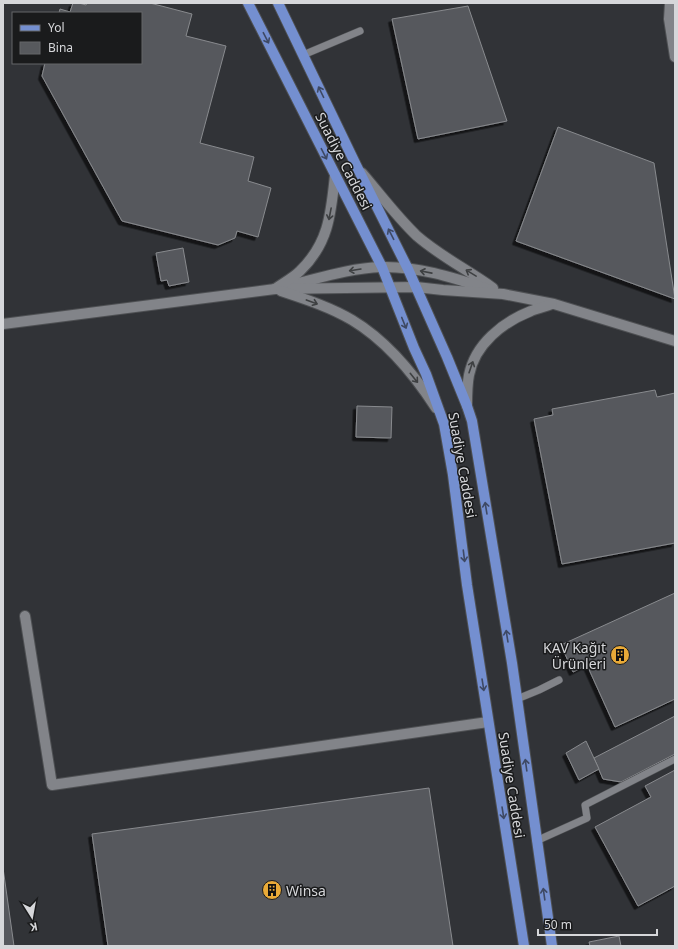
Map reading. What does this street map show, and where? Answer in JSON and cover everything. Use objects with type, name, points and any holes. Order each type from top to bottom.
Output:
[{"type":"main road","name":"Suadiye Caddesi","points":[[248,3],[382,267],[442,416],[488,722],[524,946]]},
{"type":"main road","name":"Suadiye Caddesi","points":[[278,3],[302,55],[408,268],[447,356],[472,421],[512,663],[552,946]]},
{"type":"main road","points":[[670,3],[669,19],[675,57]]},
{"type":"main road","points":[[356,165],[385,201],[416,235],[448,259],[503,294]]},
{"type":"main road","points":[[275,288],[299,272],[308,263],[323,240],[331,211],[335,175]]},
{"type":"main road","points":[[3,324],[275,288],[355,270],[382,267],[408,268],[444,276],[503,294],[554,304],[675,341]]},
{"type":"main road","points":[[275,288],[416,287],[503,294]]},
{"type":"main road","points":[[275,288],[340,314],[372,334],[403,364],[424,389],[442,416]]},
{"type":"main road","points":[[467,406],[467,384],[469,373],[473,361],[488,338],[513,320],[531,311],[554,304]]},
{"type":"main road","points":[[25,616],[52,785],[488,722]]},
{"type":"lane","points":[[302,55],[360,31]]},
{"type":"lane","points":[[517,699],[559,680]]},
{"type":"lane","points":[[536,841],[587,818],[585,805],[675,759]]},
{"type":"building","points":[[73,3],[86,5],[87,3],[150,3],[192,14],[186,36],[226,46],[200,143],[254,157],[248,181],[271,188],[258,237],[237,231],[235,238],[218,245],[122,221],[42,76],[45,64],[142,64],[142,12],[70,12]]},
{"type":"building","points":[[468,6],[507,121],[418,139],[392,19]]},
{"type":"building","points":[[60,9],[70,12],[59,12]]},
{"type":"building","points":[[558,127],[654,163],[675,299],[516,241]]},
{"type":"building","points":[[183,248],[189,282],[169,286],[167,280],[161,281],[156,253]]},
{"type":"building","points":[[655,390],[657,397],[675,393],[675,543],[562,564],[534,419],[553,415],[552,409]]},
{"type":"building","points":[[357,406],[392,407],[391,438],[356,437]]},
{"type":"building","name":"KAV Kağıt Ürünleri","points":[[675,593],[675,699],[615,727],[587,665],[573,672],[561,645]]},
{"type":"building","points":[[675,716],[675,754],[621,782],[603,779],[594,758]]},
{"type":"building","points":[[586,741],[599,769],[579,780],[566,753]]},
{"type":"building","points":[[675,770],[675,886],[638,906],[595,827],[651,797],[645,786]]},
{"type":"building","name":"Winsa","points":[[429,788],[453,946],[108,946],[92,834]]},
{"type":"building","points":[[3,868],[14,946],[3,946]]},
{"type":"building","points":[[619,936],[621,946],[590,946],[589,942]]},
{"type":"place","name":"KAV Kağıt Ürünleri","points":[[620,655]]},
{"type":"place","name":"Winsa","points":[[272,890]]}]
